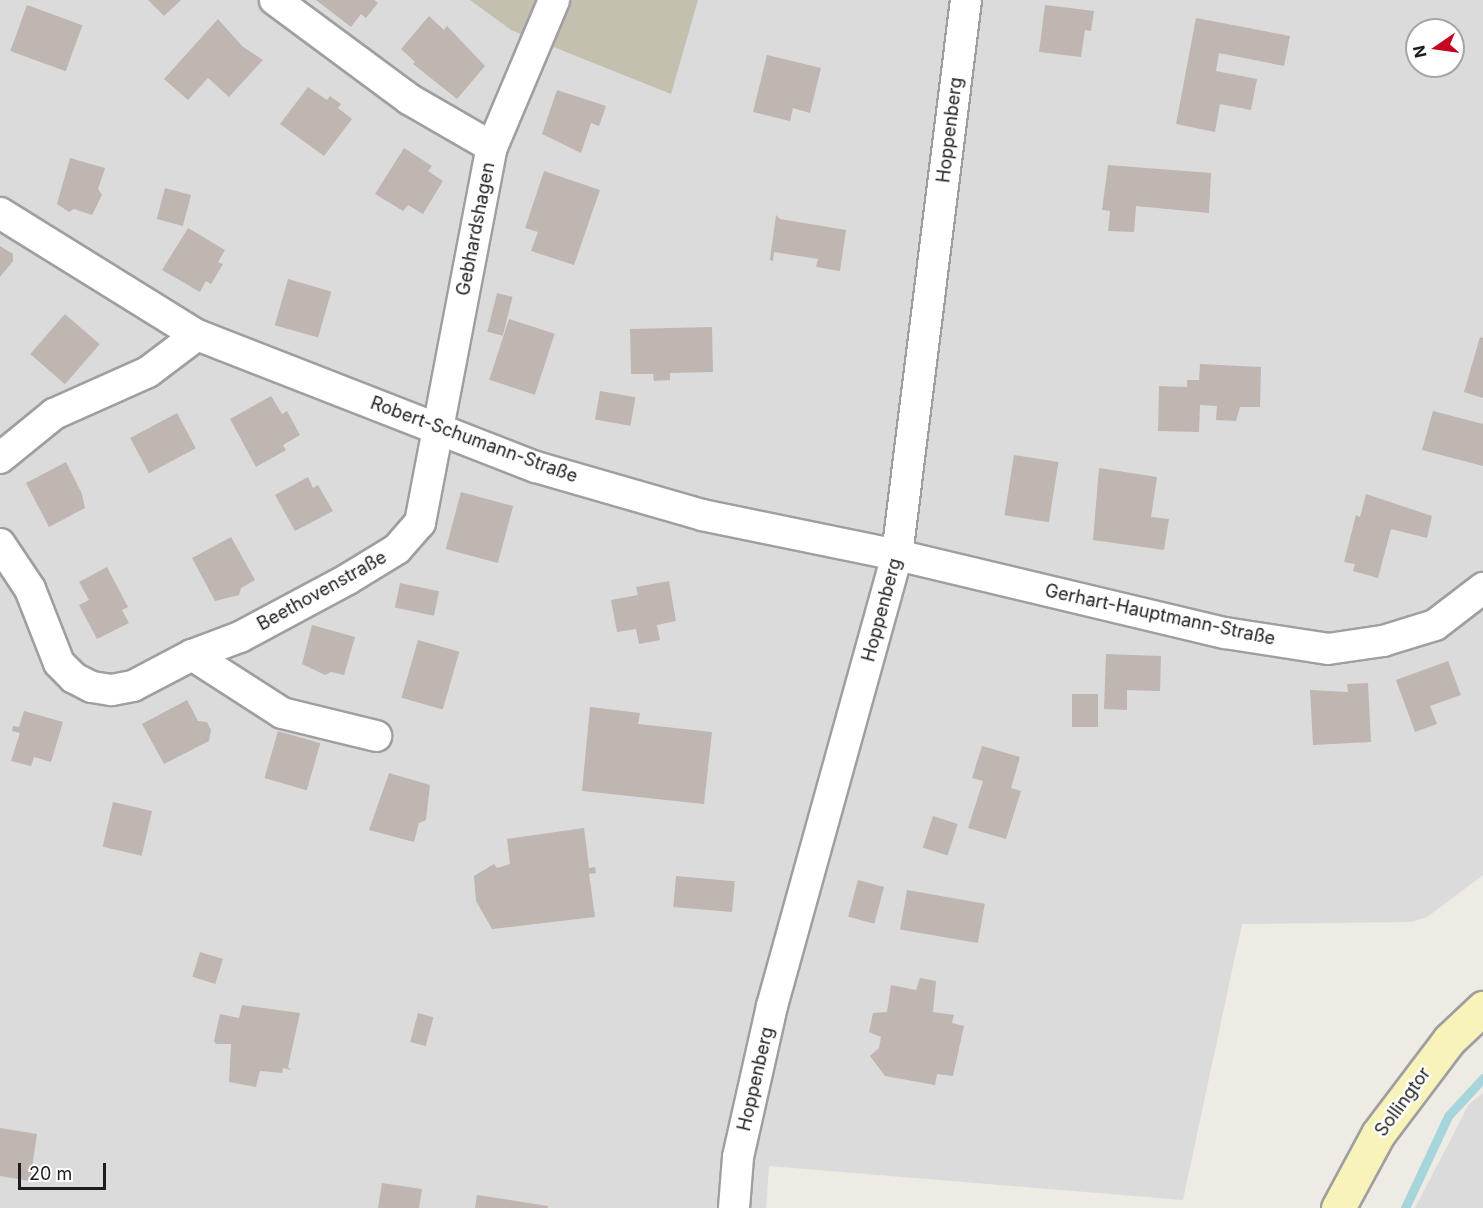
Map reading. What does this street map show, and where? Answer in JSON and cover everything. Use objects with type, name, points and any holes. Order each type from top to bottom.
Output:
[{"type":"main road","name":"Sollingtor","points":[[1338,1208],[1392,1115],[1449,1040],[1483,1008]]},
{"type":"street","name":"Gebhardshagen","points":[[275,0],[409,99],[492,147],[438,427]]},
{"type":"street","points":[[492,147],[554,0]]},
{"type":"street","name":"Hoppenberg","points":[[734,1208],[738,1157],[772,1006],[897,555],[966,0]]},
{"type":"street","name":"Robert-Schumann-Straße","points":[[0,213],[197,335],[536,467],[702,515],[897,555]]},
{"type":"street","points":[[0,458],[54,414],[148,372],[197,335]]},
{"type":"street","name":"Beethovenstraße","points":[[0,544],[30,589],[59,663],[74,678],[92,687],[112,690],[133,686],[192,655],[240,637],[397,549],[420,523],[438,427]]},
{"type":"street","name":"Gerhart-Hauptmann-Straße","points":[[897,555],[1226,633],[1328,650],[1383,641],[1435,625],[1483,588]]},
{"type":"street","points":[[192,655],[282,713],[376,736]]},
{"type":"shaded area","points":[[0,0],[1483,0],[1483,875],[1427,917],[1411,922],[1242,924],[1183,1200],[769,1166],[766,1208],[0,1208]]},
{"type":"shaded area","points":[[470,0],[698,0],[671,94],[511,30]]},
{"type":"shaded area","points":[[1483,1093],[1483,1208],[1415,1208],[1469,1104]]},
{"type":"building","points":[[148,0],[181,0],[164,16]]},
{"type":"building","points":[[316,0],[374,0],[378,3],[366,18],[361,14],[351,27]]},
{"type":"building","points":[[27,5],[82,25],[66,71],[10,51]]},
{"type":"building","points":[[1045,5],[1094,11],[1091,31],[1085,30],[1081,57],[1039,52]]},
{"type":"building","points":[[429,16],[444,30],[447,26],[485,66],[457,99],[413,64],[415,62],[401,49]]},
{"type":"building","points":[[1196,18],[1290,36],[1284,66],[1219,53],[1216,71],[1257,79],[1251,110],[1220,104],[1215,132],[1176,124]]},
{"type":"building","points":[[218,19],[242,46],[263,60],[229,97],[208,78],[188,100],[164,79]]},
{"type":"building","points":[[767,55],[821,68],[810,113],[793,108],[790,121],[753,112]]},
{"type":"building","points":[[308,87],[327,100],[330,96],[341,104],[338,108],[352,119],[324,156],[280,124]]},
{"type":"building","points":[[557,90],[606,106],[599,126],[591,123],[581,153],[542,134]]},
{"type":"building","points":[[404,148],[432,166],[428,171],[443,181],[423,214],[408,205],[403,211],[375,194]]},
{"type":"building","points":[[70,158],[105,168],[98,189],[102,195],[92,215],[74,209],[69,212],[57,204]]},
{"type":"building","points":[[1108,165],[1211,173],[1209,213],[1136,206],[1134,232],[1108,231],[1110,211],[1102,210]]},
{"type":"building","points":[[544,171],[600,190],[574,265],[531,251],[538,232],[525,228]]},
{"type":"building","points":[[165,188],[191,195],[183,226],[157,219]]},
{"type":"building","points":[[776,215],[780,219],[846,230],[840,271],[816,267],[818,259],[774,252],[773,261],[770,260]]},
{"type":"building","points":[[188,228],[225,250],[218,262],[223,264],[211,284],[206,281],[200,292],[162,270]]},
{"type":"building","points":[[0,246],[13,254],[13,261],[0,277]]},
{"type":"building","points":[[288,279],[331,291],[318,338],[275,325]]},
{"type":"building","points":[[497,293],[513,297],[503,336],[487,332]]},
{"type":"building","points":[[65,314],[100,344],[65,384],[30,354]]},
{"type":"building","points":[[509,319],[555,334],[535,395],[489,380]]},
{"type":"building","points":[[712,327],[713,372],[670,373],[670,380],[654,381],[653,374],[631,374],[630,329]]},
{"type":"building","points":[[1480,337],[1483,338],[1483,398],[1464,392]]},
{"type":"building","points":[[1200,364],[1261,367],[1260,407],[1240,407],[1236,421],[1216,420],[1217,406],[1200,405],[1199,432],[1158,431],[1159,386],[1187,387],[1187,380],[1199,380]]},
{"type":"building","points":[[600,391],[635,397],[630,426],[595,420]]},
{"type":"building","points":[[271,396],[282,414],[287,411],[300,435],[283,445],[286,450],[256,467],[230,419]]},
{"type":"building","points":[[1433,411],[1483,424],[1483,466],[1422,450]]},
{"type":"building","points":[[177,413],[196,448],[149,473],[130,438]]},
{"type":"building","points":[[1014,455],[1058,462],[1049,522],[1004,515]]},
{"type":"building","points":[[66,462],[82,494],[85,508],[49,527],[26,483]]},
{"type":"building","points":[[1099,468],[1157,477],[1151,517],[1169,519],[1164,550],[1093,540]]},
{"type":"building","points":[[308,477],[313,488],[318,485],[333,511],[295,531],[275,495]]},
{"type":"building","points":[[461,492],[513,506],[498,563],[446,549]]},
{"type":"building","points":[[1366,494],[1432,516],[1427,538],[1391,529],[1378,578],[1353,571],[1355,564],[1344,562],[1356,515],[1360,517]]},
{"type":"building","points":[[231,537],[255,580],[241,588],[239,595],[215,601],[192,558]]},
{"type":"building","points":[[107,567],[128,607],[122,610],[129,623],[97,639],[79,605],[89,600],[79,582]]},
{"type":"building","points":[[669,581],[676,621],[657,625],[660,640],[639,644],[636,629],[617,632],[611,600],[638,595],[636,587]]},
{"type":"building","points":[[400,583],[439,591],[434,616],[395,607]]},
{"type":"building","points":[[312,625],[355,637],[344,675],[331,672],[325,675],[302,664]]},
{"type":"building","points":[[418,640],[459,652],[443,710],[401,698]]},
{"type":"building","points":[[1106,654],[1161,656],[1160,691],[1127,690],[1127,710],[1104,709]]},
{"type":"building","points":[[1448,661],[1461,695],[1430,706],[1437,724],[1415,732],[1396,680]]},
{"type":"building","points":[[1368,683],[1371,742],[1313,745],[1310,690],[1348,692],[1347,684]]},
{"type":"building","points":[[1072,694],[1098,694],[1098,727],[1072,727]]},
{"type":"building","points":[[187,700],[198,721],[207,722],[211,730],[209,741],[164,764],[142,724]]},
{"type":"building","points":[[590,707],[640,713],[638,724],[712,732],[704,804],[582,791]]},
{"type":"building","points":[[24,711],[63,722],[51,762],[34,757],[31,766],[11,761],[20,733],[12,731],[13,726],[19,727]]},
{"type":"building","points":[[278,731],[320,743],[307,790],[264,778]]},
{"type":"building","points":[[982,746],[1020,757],[1011,788],[1021,791],[1006,839],[968,828],[983,781],[972,778]]},
{"type":"building","points":[[389,773],[430,785],[426,820],[419,823],[414,842],[369,830]]},
{"type":"building","points":[[113,802],[152,811],[142,856],[103,847]]},
{"type":"building","points":[[933,816],[958,824],[948,855],[923,847]]},
{"type":"building","points":[[584,828],[589,868],[595,867],[596,873],[589,874],[595,917],[492,929],[476,901],[474,876],[494,864],[497,868],[510,864],[507,839]]},
{"type":"building","points":[[676,876],[735,881],[732,912],[673,907]]},
{"type":"building","points":[[858,880],[884,887],[874,924],[848,917]]},
{"type":"building","points":[[907,890],[985,904],[978,943],[900,929]]},
{"type":"building","points":[[200,952],[223,959],[215,984],[192,977]]},
{"type":"building","points":[[920,978],[936,981],[933,1012],[954,1015],[952,1023],[964,1026],[953,1076],[937,1074],[935,1085],[885,1076],[870,1056],[879,1048],[881,1037],[869,1032],[873,1013],[887,1012],[891,985],[916,990]]},
{"type":"building","points":[[242,1005],[300,1013],[288,1067],[291,1070],[283,1068],[282,1073],[260,1071],[256,1087],[229,1082],[231,1044],[216,1044],[214,1041],[220,1014],[239,1018]]},
{"type":"building","points":[[418,1013],[433,1017],[426,1046],[410,1042]]},
{"type":"building","points":[[0,1128],[37,1134],[30,1181],[0,1176]]},
{"type":"building","points":[[382,1183],[422,1189],[419,1208],[378,1208]]},
{"type":"building","points":[[477,1195],[548,1206],[548,1208],[475,1208]]},
{"type":"waterway","points":[[1405,1208],[1448,1116],[1483,1078]]}]
